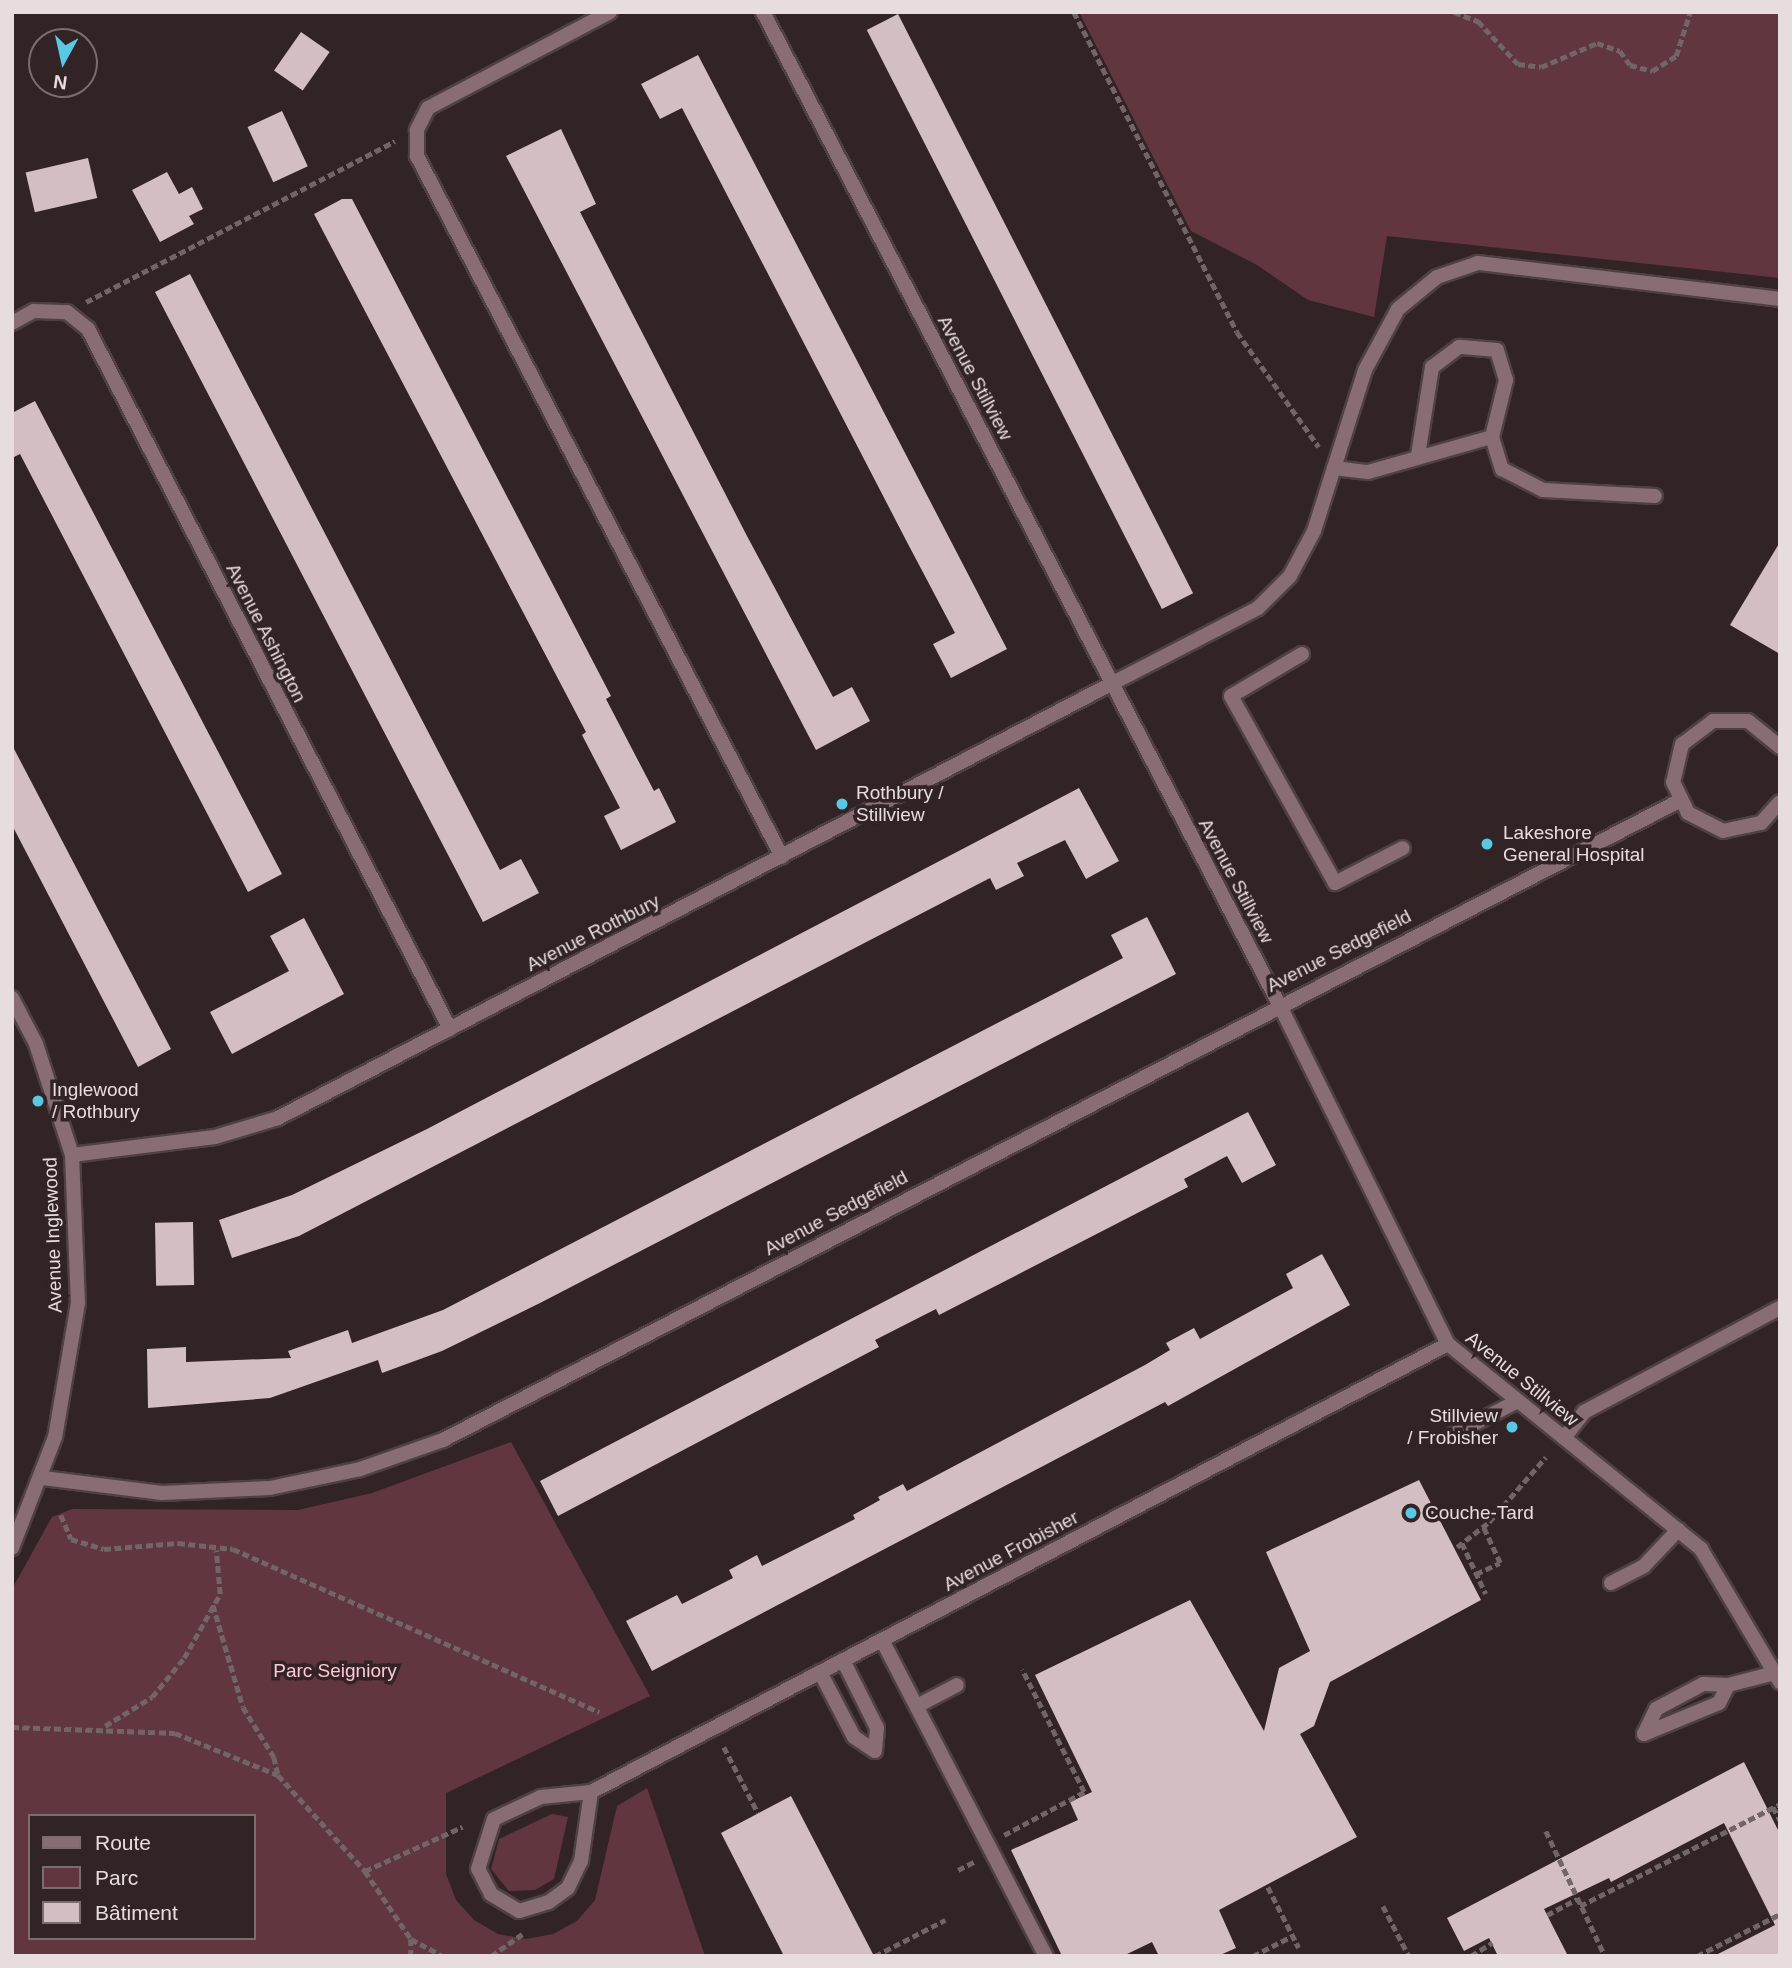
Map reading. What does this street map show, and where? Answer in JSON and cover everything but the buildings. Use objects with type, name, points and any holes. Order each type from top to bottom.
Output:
[{"type":"street","points":[[610,12],[428,108],[417,130],[417,156],[782,858]]},
{"type":"street","name":"Avenue Stillview","points":[[763,12],[1279,1004],[1448,1344],[1702,1549],[1725,1583],[1777,1677]]},
{"type":"street","name":"Avenue Rothbury","points":[[72,1156],[215,1137],[278,1118],[1258,608],[1290,576],[1314,531],[1365,370],[1398,309],[1437,277],[1478,263],[1779,299]]},
{"type":"street","points":[[12,323],[34,311],[67,312]]},
{"type":"street","name":"Avenue Ashington","points":[[67,312],[88,330],[450,1029]]},
{"type":"street","points":[[1418,455],[1432,367],[1459,347],[1497,350],[1506,380],[1492,437],[1502,469],[1543,490],[1655,496]]},
{"type":"street","points":[[1334,468],[1368,472],[1418,455],[1492,437]]},
{"type":"street","points":[[1302,654],[1231,696],[1335,883],[1403,848]]},
{"type":"street","points":[[1779,804],[1761,823],[1723,831],[1704,826],[1679,801],[1674,762],[1696,730],[1713,721],[1748,721],[1780,747]]},
{"type":"street","name":"Avenue Sedgefield","points":[[43,1478],[162,1493],[270,1488],[360,1469],[443,1440],[1279,1004],[1679,801]]},
{"type":"street","name":"Avenue Inglewood","points":[[12,998],[36,1044],[72,1156],[78,1303],[71,1363],[43,1478]]},
{"type":"street","points":[[1564,1438],[1584,1412],[1780,1308]]},
{"type":"street","name":"Avenue Frobisher","points":[[591,1791],[581,1861],[568,1888],[549,1902],[519,1912],[491,1894],[478,1869],[494,1819],[541,1797],[591,1791],[1448,1344]]},
{"type":"street","points":[[1452,1435],[1518,1401]]},
{"type":"street","points":[[12,1548],[43,1478]]},
{"type":"street","points":[[1611,1583],[1644,1566],[1678,1530]]},
{"type":"street","points":[[882,1640],[1046,1956]]},
{"type":"street","points":[[820,1672],[854,1737],[875,1751],[877,1728],[843,1660]]},
{"type":"street","points":[[1728,1685],[1719,1703],[1644,1734],[1656,1709],[1703,1684],[1728,1685],[1777,1677]]},
{"type":"street","points":[[916,1706],[957,1685]]},
{"type":"path","points":[[1074,12],[1237,332],[1334,468]]},
{"type":"path","points":[[1454,12],[1478,21],[1518,64],[1541,67],[1597,43],[1620,51],[1630,65],[1652,71],[1676,56],[1689,12]]},
{"type":"path","points":[[67,312],[417,130]]},
{"type":"path","points":[[1486,1594],[1459,1545],[1483,1527],[1546,1457]]},
{"type":"path","points":[[61,1515],[71,1539],[104,1549],[178,1543],[216,1550],[233,1549],[599,1712]]},
{"type":"path","points":[[1476,1574],[1500,1563],[1483,1527]]},
{"type":"path","points":[[104,1726],[152,1697],[184,1658],[220,1594],[216,1550]]},
{"type":"path","points":[[213,1605],[243,1707],[274,1757],[278,1775]]},
{"type":"path","points":[[1004,1835],[1084,1792],[1022,1670]]},
{"type":"path","points":[[12,1727],[104,1726],[175,1733],[278,1775],[365,1871],[411,1939],[443,1956]]},
{"type":"path","points":[[724,1747],[758,1814]]},
{"type":"path","points":[[1580,1906],[1780,1804]]},
{"type":"path","points":[[1773,1807],[1780,1820]]},
{"type":"path","points":[[365,1871],[462,1827]]},
{"type":"path","points":[[1546,1831],[1605,1956]]},
{"type":"path","points":[[958,1870],[973,1862]]},
{"type":"path","points":[[1268,1887],[1299,1948]]},
{"type":"path","points":[[1547,1915],[1577,1899]]},
{"type":"path","points":[[1383,1906],[1409,1956]]},
{"type":"path","points":[[1698,1956],[1780,1913]]},
{"type":"path","points":[[875,1956],[944,1920]]},
{"type":"path","points":[[491,1956],[523,1933]]},
{"type":"path","points":[[1253,1956],[1292,1936]]},
{"type":"path","points":[[411,1939],[411,1956]]},
{"type":"path","points":[[1471,1956],[1492,1943]]},
{"type":"green space","points":[[1079,12],[1780,12],[1780,278],[1387,236],[1374,317],[1308,300],[1257,265],[1191,231]]},
{"type":"green space","name":"Parc Seigniory","points":[[511,1442],[650,1696],[446,1793],[446,1874],[456,1900],[474,1920],[498,1934],[526,1939],[553,1934],[577,1921],[595,1900],[617,1806],[647,1788],[705,1956],[12,1956],[12,1589],[52,1517],[72,1509],[298,1510],[372,1493]]},
{"type":"green space","points":[[552,1814],[568,1817],[554,1879],[535,1890],[509,1891],[491,1869],[499,1839]]},
{"type":"place","name":"Rothbury / Stillview","points":[[842,804]]},
{"type":"place","name":"Lakeshore General Hospital","points":[[1487,844]]},
{"type":"place","name":"Inglewood / Rothbury","points":[[38,1101]]},
{"type":"place","name":"Stillview / Frobisher","points":[[1512,1427]]},
{"type":"place","name":"Couche-Tard","points":[[1411,1513]]}]
